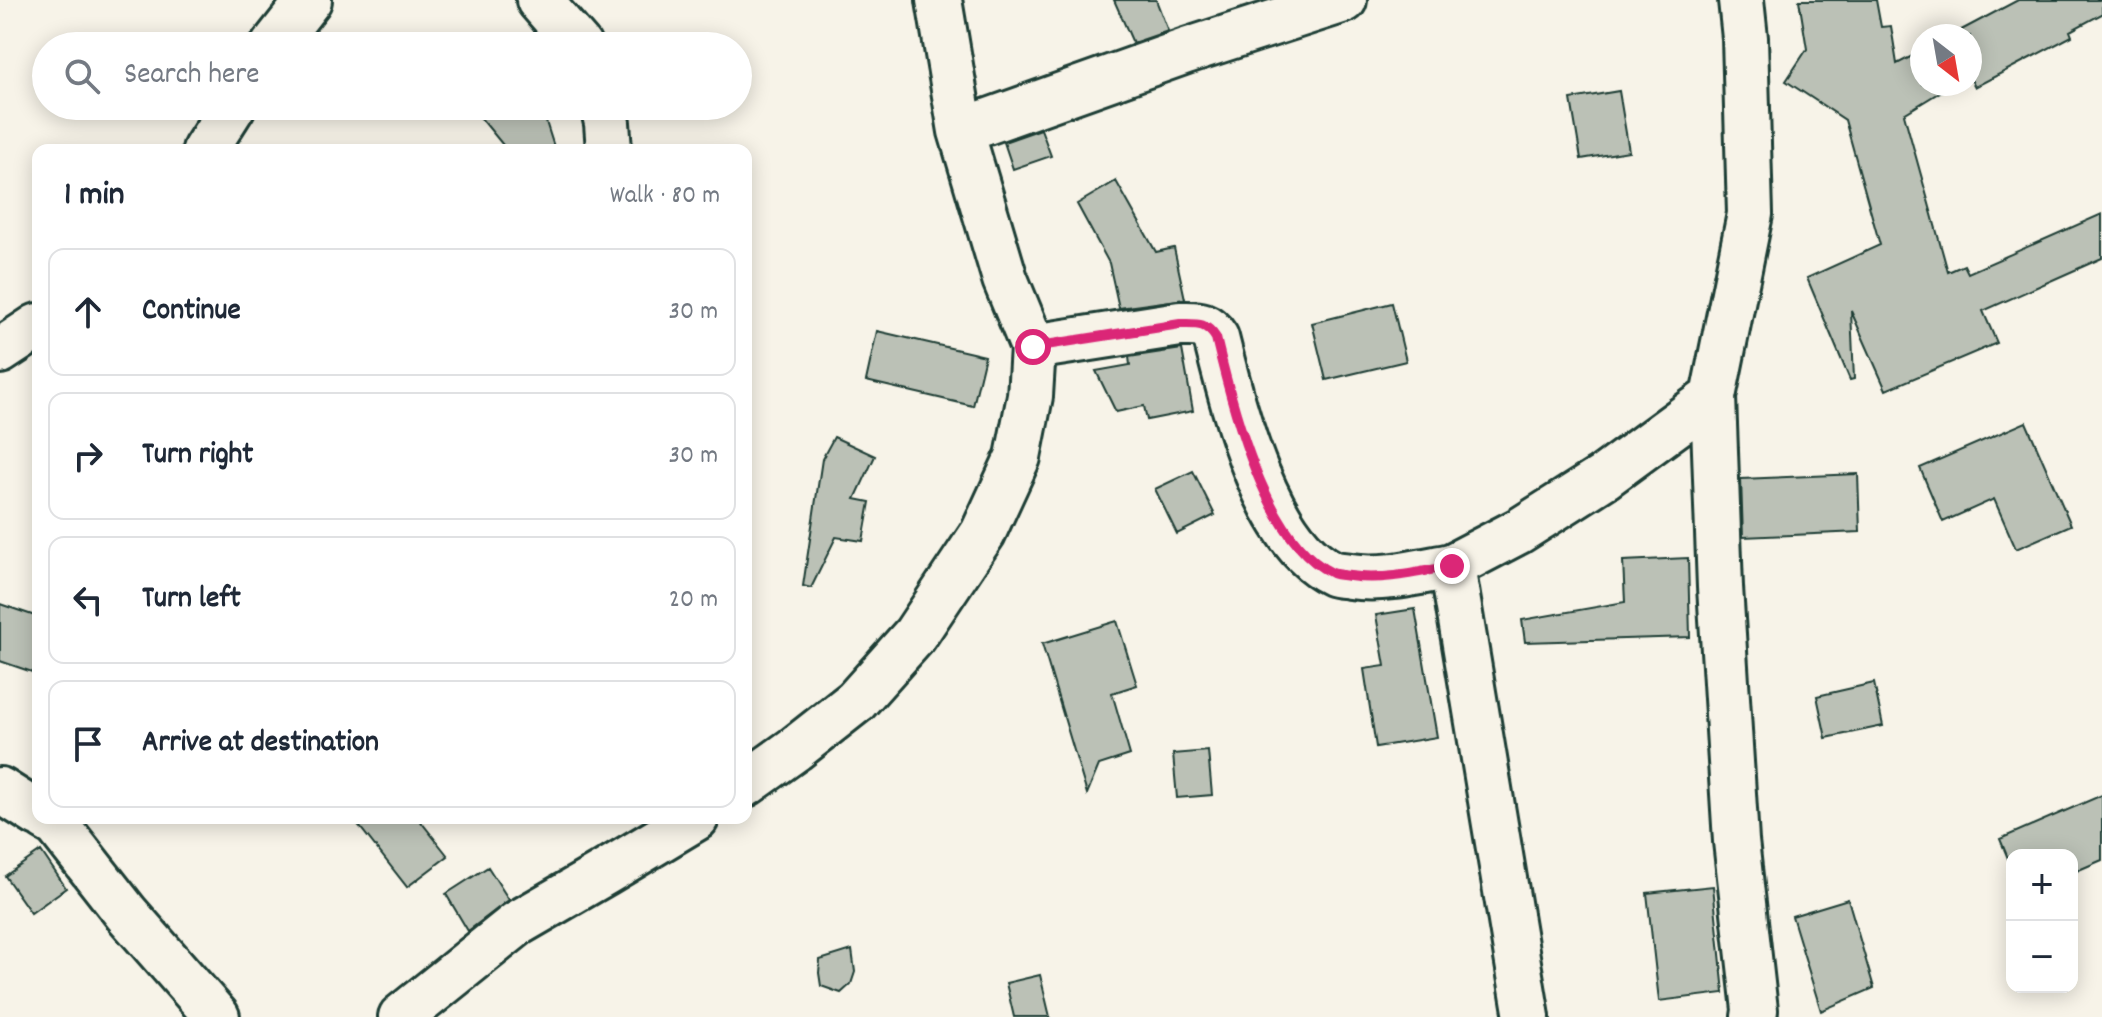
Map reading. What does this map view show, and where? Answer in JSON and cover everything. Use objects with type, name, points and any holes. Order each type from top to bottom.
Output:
[{"type":"street","points":[[284,32],[309,0]]},
{"type":"street","points":[[539,0],[567,32]]},
{"type":"street","points":[[752,780],[856,701],[915,635],[983,533],[1018,457],[1030,396],[1033,347],[1005,279],[961,131],[939,0]]},
{"type":"street","points":[[961,131],[1186,51],[1344,0]]},
{"type":"street","points":[[1741,0],[1750,214],[1713,397],[1720,587],[1736,841],[1754,1017]]},
{"type":"street","points":[[209,144],[224,120]]},
{"type":"street","points":[[606,120],[609,144]]},
{"type":"street","points":[[1033,347],[1180,324],[1210,328],[1216,338],[1242,431],[1265,494],[1300,550],[1333,573],[1370,579],[1452,566],[1519,531],[1604,477],[1713,397]]},
{"type":"street","points":[[0,351],[32,330]]},
{"type":"street","points":[[1452,566],[1527,1017]]},
{"type":"street","points":[[0,790],[32,810]]},
{"type":"street","points":[[55,824],[126,913],[217,1017]]},
{"type":"street","points":[[401,1017],[518,923],[686,824]]},
{"type":"building","points":[[1114,0],[1156,0],[1168,31],[1133,43]]},
{"type":"building","points":[[1799,0],[1876,0],[1881,27],[1891,26],[1897,64],[1910,57],[1910,96],[1933,96],[1904,114],[1948,272],[1964,265],[1968,273],[2102,214],[2102,258],[1983,311],[1997,343],[1886,390],[1851,311],[1854,379],[1850,380],[1807,278],[1880,245],[1845,120],[1786,81],[1807,49]]},
{"type":"building","points":[[2018,0],[2102,0],[2102,14],[2070,31],[2072,36],[1982,83],[1982,24],[1973,24]]},
{"type":"building","points":[[1619,91],[1629,151],[1581,159],[1571,99]]},
{"type":"building","points":[[482,120],[545,120],[553,144],[502,144]]},
{"type":"building","points":[[1041,129],[1051,156],[1013,169],[1004,142]]},
{"type":"building","points":[[1116,181],[1156,252],[1174,248],[1185,299],[1119,308],[1109,263],[1077,204]]},
{"type":"building","points":[[1392,303],[1406,361],[1326,380],[1312,323]]},
{"type":"building","points":[[877,331],[985,356],[973,406],[866,381]]},
{"type":"building","points":[[1182,349],[1193,411],[1147,420],[1144,406],[1116,412],[1096,371],[1130,365],[1129,357]]},
{"type":"building","points":[[2026,422],[2071,525],[2016,549],[1994,499],[1943,522],[1920,468]]},
{"type":"building","points":[[834,437],[875,456],[855,499],[870,502],[863,541],[836,537],[811,588],[803,586],[822,459]]},
{"type":"building","points":[[1193,471],[1215,515],[1177,534],[1155,489]]},
{"type":"building","points":[[1858,474],[1860,532],[1743,537],[1741,479]]},
{"type":"building","points":[[1688,558],[1690,637],[1525,642],[1522,620],[1625,602],[1623,561]]},
{"type":"building","points":[[0,604],[32,615],[32,672],[0,661]]},
{"type":"building","points":[[1415,609],[1437,737],[1376,747],[1364,669],[1385,666],[1376,615]]},
{"type":"building","points":[[1117,621],[1137,685],[1112,693],[1130,755],[1099,765],[1087,794],[1042,644]]},
{"type":"building","points":[[1874,683],[1883,726],[1826,738],[1817,696]]},
{"type":"building","points":[[1208,751],[1212,795],[1177,798],[1173,754]]},
{"type":"building","points":[[2102,795],[2102,860],[2078,870],[2078,849],[2006,849],[2006,854],[2000,839]]},
{"type":"building","points":[[358,824],[423,824],[448,856],[407,887]]},
{"type":"building","points":[[41,851],[66,888],[31,913],[5,876]]},
{"type":"building","points":[[488,867],[509,900],[468,931],[446,894]]},
{"type":"building","points":[[1713,886],[1724,993],[1659,1001],[1647,893]]},
{"type":"building","points":[[1848,899],[1874,988],[1821,1011],[1792,916]]},
{"type":"building","points":[[852,950],[855,972],[851,984],[841,993],[821,986],[820,960]]},
{"type":"building","points":[[1040,975],[1050,1017],[1014,1017],[1006,983]]},
{"type":"route","points":[[1033,347],[1180,324],[1210,328],[1216,338],[1242,431],[1265,494],[1300,550],[1333,573],[1370,579],[1452,566]]}]
